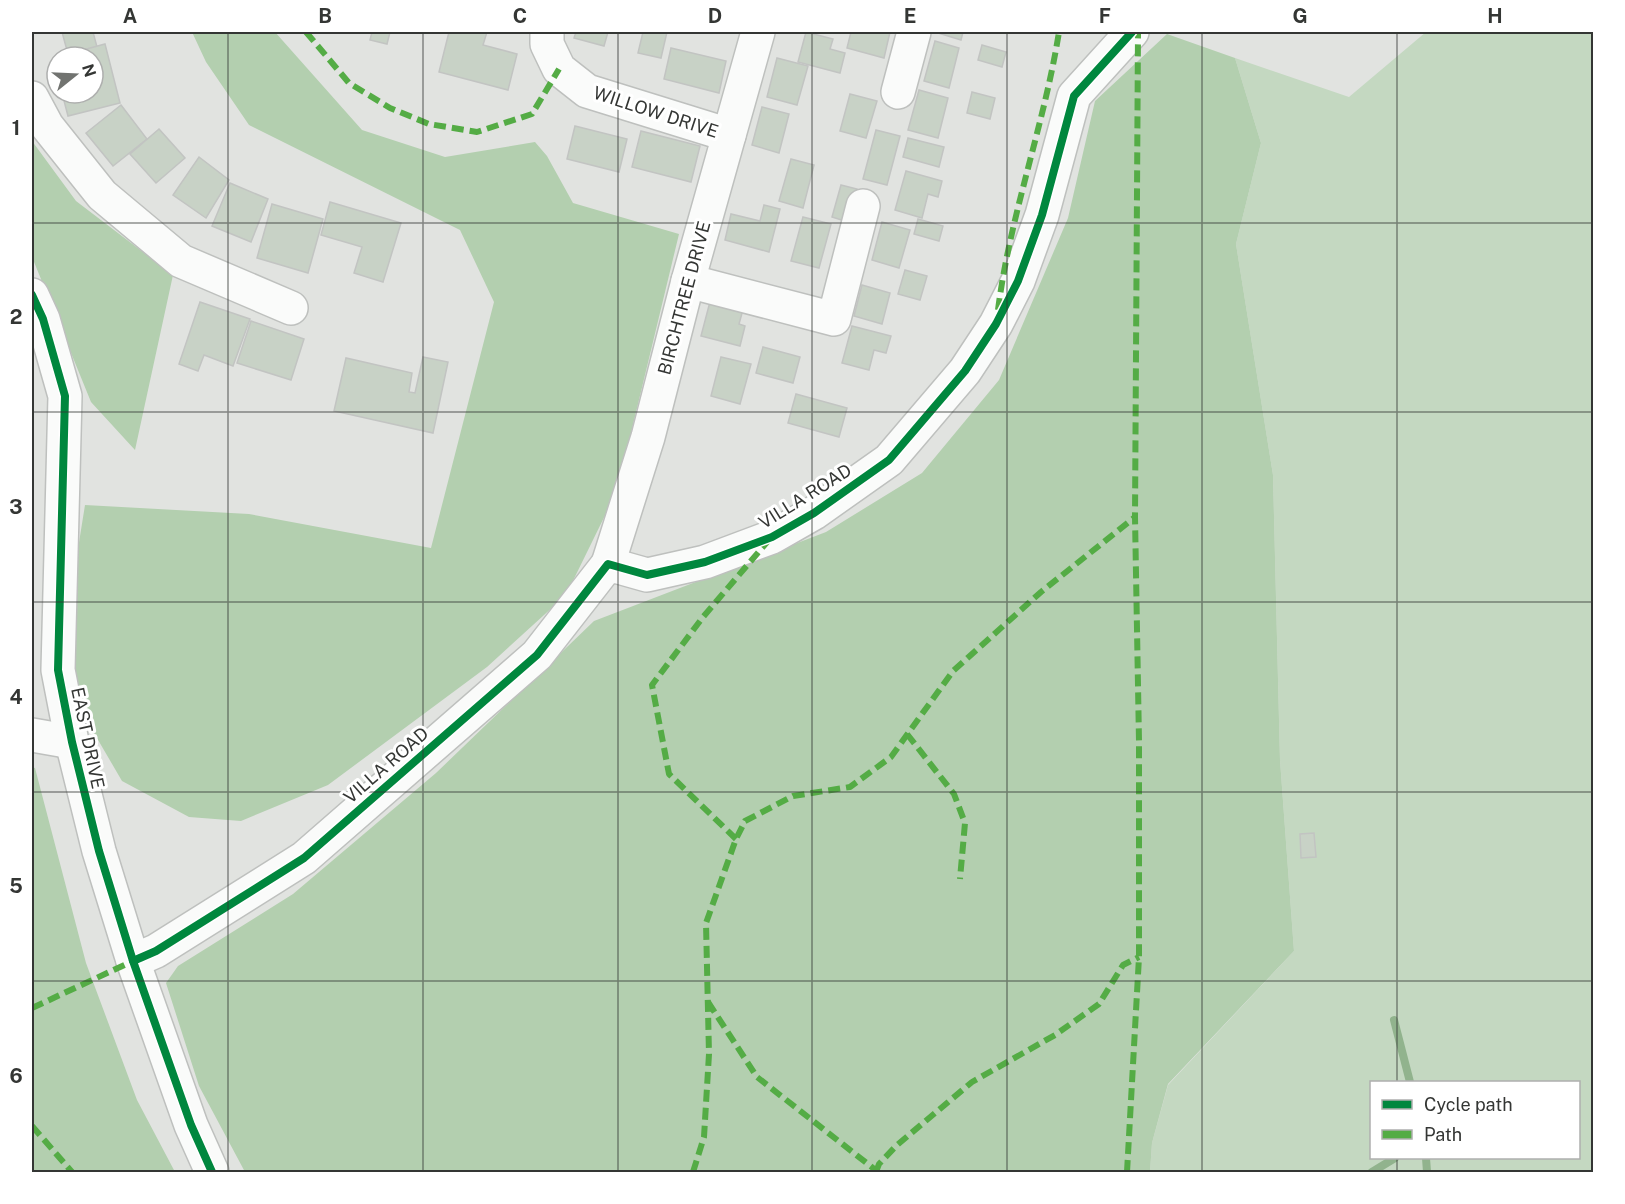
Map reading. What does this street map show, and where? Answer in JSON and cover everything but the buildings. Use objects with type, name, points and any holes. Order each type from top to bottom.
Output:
[{"type":"street","name":"WILLOW DRIVE","points":[[547,32],[547,44],[559,69],[587,91],[729,135]]},
{"type":"street","name":"BIRCHTREE DRIVE","points":[[608,564],[648,437],[688,280],[758,32]]},
{"type":"street","points":[[898,92],[914,32]]},
{"type":"street","name":"VILLA ROAD","points":[[133,961],[156,951],[304,858],[537,655],[608,564],[647,575],[705,562],[772,537],[814,513],[889,460],[965,371],[996,324],[1018,281],[1042,215],[1074,96],[1132,32]]},
{"type":"street","points":[[32,98],[47,126],[102,195],[181,261],[291,308]]},
{"type":"street","points":[[688,280],[834,319],[863,206]]},
{"type":"street","name":"EAST DRIVE","points":[[32,295],[43,319],[65,396],[58,670],[72,742],[99,851],[133,961],[191,1125],[212,1173]]},
{"type":"street","points":[[32,735],[72,742]]},
{"type":"green space","points":[[192,32],[275,32],[362,130],[445,157],[535,142],[547,156],[573,203],[679,234],[617,491],[566,595],[487,667],[328,785],[241,821],[189,817],[122,781],[73,697],[77,555],[85,505],[249,514],[431,548],[494,302],[460,230],[249,125],[206,62]]},
{"type":"green space","points":[[1426,32],[1593,32],[1593,1172],[1150,1172],[1152,1143],[1168,1085],[1294,951],[1280,760],[1273,475],[1236,244],[1261,143],[1235,58],[1349,97]]},
{"type":"green space","points":[[1167,34],[1235,58],[1261,143],[1236,244],[1273,475],[1280,760],[1294,951],[1168,1084],[1152,1143],[1150,1172],[245,1172],[199,1086],[166,983],[178,966],[293,894],[436,773],[594,621],[826,532],[922,473],[999,380],[1068,218],[1095,101]]},
{"type":"green space","points":[[32,141],[76,201],[173,275],[135,450],[91,402],[32,257]]},
{"type":"green space","points":[[32,767],[35,768],[86,963],[137,1100],[175,1172],[32,1172]]},
{"type":"waterway","points":[[1394,1020],[1410,1081]]},
{"type":"waterway","points":[[1372,1172],[1393,1159]]},
{"type":"waterway","points":[[1426,1159],[1427,1172]]},
{"type":"marked path","points":[[306,32],[349,83],[390,108],[429,124],[477,132],[532,114],[559,69]]},
{"type":"marked path","points":[[998,310],[1010,240],[1045,102],[1059,32]]},
{"type":"marked path","points":[[1127,1172],[1139,957],[1139,741],[1135,517],[1138,32]]},
{"type":"marked path","points":[[693,1172],[704,1137],[709,1054],[706,923],[736,839],[745,821],[793,796],[850,787],[891,757],[953,671],[1041,592],[1135,517]]},
{"type":"marked path","points":[[736,839],[669,774],[652,685],[703,617],[768,541]]},
{"type":"marked path","points":[[907,734],[954,794],[965,823],[960,879]]},
{"type":"marked path","points":[[876,1172],[879,1164],[897,1145],[972,1082],[1055,1035],[1099,1004],[1123,965],[1139,957]]},
{"type":"marked path","points":[[32,1008],[133,961]]},
{"type":"marked path","points":[[708,1002],[757,1077],[878,1172]]},
{"type":"marked path","points":[[32,1126],[72,1172]]},
{"type":"cycle path","points":[[133,961],[156,951],[304,858],[537,655],[608,564],[647,575],[705,562],[772,537],[814,513],[889,460],[965,371],[996,324],[1018,281],[1042,215],[1074,96],[1132,32]]},
{"type":"cycle path","points":[[32,295],[43,319],[65,396],[58,670],[72,742],[99,851],[133,961],[191,1125],[212,1172]]}]
